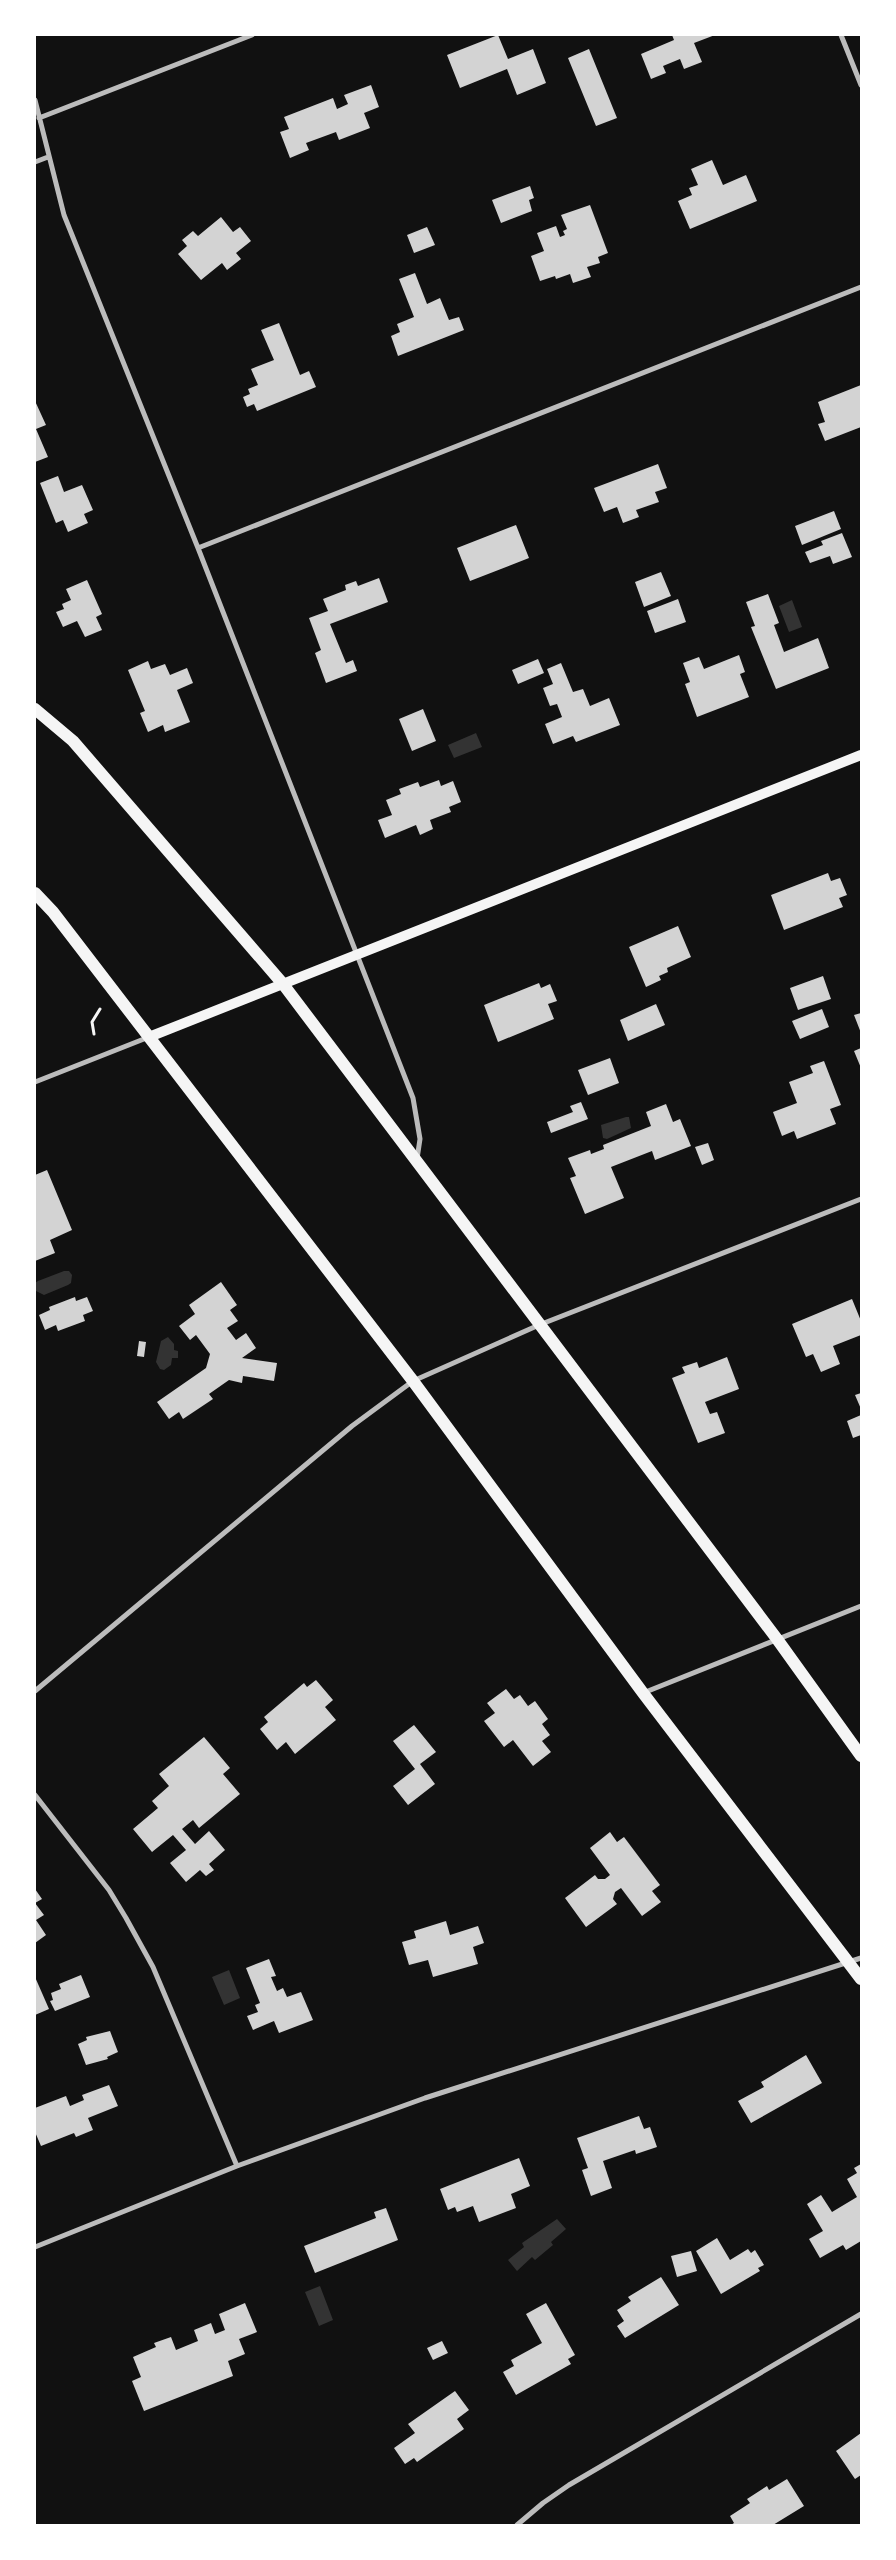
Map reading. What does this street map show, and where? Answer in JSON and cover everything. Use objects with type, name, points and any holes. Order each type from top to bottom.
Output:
[{"type":"main road","points":[[35,709],[73,741],[283,984],[777,1639],[861,1756]]},
{"type":"main road","points":[[149,1036],[861,755]]},
{"type":"main road","points":[[35,894],[54,912],[413,1381],[643,1693],[855,1960],[861,1979]]},
{"type":"street","points":[[39,118],[252,35]]},
{"type":"street","points":[[841,35],[861,85]]},
{"type":"street","points":[[35,100],[64,216],[198,548],[413,1098],[420,1138],[417,1162]]},
{"type":"street","points":[[35,162],[48,157]]},
{"type":"street","points":[[198,548],[861,288]]},
{"type":"street","points":[[35,1082],[149,1036]]},
{"type":"street","points":[[35,1691],[352,1426],[413,1381],[539,1325],[861,1199]]},
{"type":"street","points":[[643,1693],[861,1606]]},
{"type":"street","points":[[35,1795],[109,1890],[126,1918],[152,1968],[237,2166]]},
{"type":"street","points":[[35,2247],[237,2166],[425,2098],[855,1960]]},
{"type":"street","points":[[517,2525],[543,2503],[569,2485],[861,2314]]},
{"type":"path","points":[[94,1034],[92,1022],[100,1008]]},
{"type":"shaded area","points":[[792,600],[802,627],[789,632],[779,606]]},
{"type":"shaded area","points":[[476,733],[482,747],[454,758],[448,745]]},
{"type":"shaded area","points":[[629,1117],[631,1128],[607,1139],[603,1138],[601,1125]]},
{"type":"shaded area","points":[[64,1271],[69,1271],[72,1275],[71,1283],[44,1295],[36,1291],[35,1283]]},
{"type":"shaded area","points":[[168,1337],[174,1344],[174,1350],[178,1351],[178,1358],[172,1358],[171,1365],[164,1370],[160,1369],[156,1362],[161,1341]]},
{"type":"shaded area","points":[[229,1970],[240,1998],[224,2005],[212,1977]]},
{"type":"shaded area","points":[[557,2219],[566,2229],[551,2242],[553,2245],[535,2260],[532,2257],[517,2271],[508,2260],[524,2247],[522,2243]]},
{"type":"shaded area","points":[[320,2286],[333,2320],[319,2326],[305,2292]]},
{"type":"building","points":[[498,35],[508,59],[533,49],[546,83],[517,95],[507,69],[460,88],[447,55]]},
{"type":"building","points":[[672,35],[715,35],[694,43],[702,62],[684,69],[680,59],[663,66],[666,73],[651,79],[641,54],[674,40]]},
{"type":"building","points":[[589,49],[617,118],[596,126],[568,58]]},
{"type":"building","points":[[371,85],[379,107],[364,113],[370,128],[339,140],[336,132],[306,143],[309,150],[290,158],[280,132],[289,129],[284,117],[333,98],[337,109],[348,104],[344,95]]},
{"type":"building","points":[[712,160],[723,185],[746,175],[757,201],[690,229],[678,201],[692,195],[689,188],[698,185],[691,169]]},
{"type":"building","points":[[530,186],[534,198],[529,200],[532,211],[501,223],[492,200]]},
{"type":"building","points":[[590,205],[608,253],[598,257],[600,263],[587,267],[591,277],[573,283],[570,274],[556,279],[555,276],[540,281],[531,256],[544,251],[537,233],[556,226],[560,237],[565,235],[563,231],[567,229],[561,215]]},
{"type":"building","points":[[221,217],[233,232],[240,227],[251,241],[236,253],[241,259],[227,270],[222,263],[201,280],[178,254],[187,246],[182,240],[193,231],[198,236]]},
{"type":"building","points":[[427,227],[435,245],[414,253],[407,235]]},
{"type":"building","points":[[415,273],[427,304],[440,298],[449,320],[459,317],[464,330],[398,356],[391,336],[400,332],[397,324],[414,317],[399,279]]},
{"type":"building","points":[[279,323],[300,375],[309,371],[316,387],[257,411],[254,404],[247,407],[243,397],[250,394],[248,389],[258,385],[251,369],[274,360],[261,330]]},
{"type":"building","points":[[861,385],[861,427],[825,441],[818,424],[825,422],[818,402]]},
{"type":"building","points":[[35,401],[46,425],[36,429],[48,457],[35,462]]},
{"type":"building","points":[[658,464],[667,488],[655,492],[659,502],[636,510],[639,517],[623,523],[617,507],[604,512],[594,488]]},
{"type":"building","points":[[58,476],[64,492],[82,485],[93,510],[84,514],[88,523],[68,532],[63,520],[56,523],[40,483]]},
{"type":"building","points":[[834,511],[841,529],[802,545],[795,526]]},
{"type":"building","points":[[516,525],[529,558],[470,581],[457,548]]},
{"type":"building","points":[[842,533],[852,557],[833,564],[830,556],[810,563],[805,552],[823,545],[821,541]]},
{"type":"building","points":[[661,572],[671,596],[644,607],[635,582]]},
{"type":"building","points":[[379,578],[388,602],[330,624],[346,663],[353,660],[357,671],[326,683],[315,653],[321,650],[309,618],[328,611],[323,599],[346,590],[345,585],[356,581],[358,586]]},
{"type":"building","points":[[87,580],[102,614],[96,617],[102,630],[85,637],[77,621],[63,627],[56,612],[64,609],[62,604],[71,600],[66,589]]},
{"type":"building","points":[[768,594],[779,623],[774,625],[784,652],[818,638],[829,668],[776,689],[751,627],[755,626],[746,602]]},
{"type":"building","points":[[678,599],[686,622],[655,633],[647,611]]},
{"type":"building","points":[[739,655],[745,672],[740,674],[749,697],[697,717],[685,684],[690,682],[683,663],[699,657],[704,669]]},
{"type":"building","points":[[538,659],[544,673],[518,684],[512,670]]},
{"type":"building","points":[[148,661],[151,669],[165,664],[170,675],[187,668],[193,683],[177,690],[190,722],[165,732],[163,725],[148,732],[140,713],[145,711],[128,670]]},
{"type":"building","points":[[561,663],[573,692],[583,689],[590,706],[609,698],[620,725],[576,742],[573,736],[553,744],[545,724],[562,717],[557,704],[550,706],[543,688],[553,684],[547,669]]},
{"type":"building","points":[[423,709],[436,741],[412,751],[399,719]]},
{"type":"building","points":[[439,780],[441,786],[453,781],[461,802],[449,807],[451,812],[430,820],[433,829],[420,835],[416,825],[385,838],[378,820],[392,815],[386,800],[401,794],[399,789],[418,782],[420,787]]},
{"type":"building","points":[[828,873],[831,881],[840,878],[847,895],[839,898],[843,907],[784,930],[771,895]]},
{"type":"building","points":[[678,926],[691,957],[667,968],[668,972],[659,976],[661,980],[646,987],[629,947]]},
{"type":"building","points":[[823,976],[831,999],[798,1010],[790,988]]},
{"type":"building","points":[[539,983],[541,988],[550,984],[557,1001],[548,1004],[554,1019],[498,1042],[484,1005]]},
{"type":"building","points":[[656,1004],[665,1025],[628,1041],[620,1020]]},
{"type":"building","points":[[822,1009],[829,1027],[800,1039],[792,1021]]},
{"type":"building","points":[[861,1013],[861,1033],[854,1015]]},
{"type":"building","points":[[861,1048],[861,1068],[854,1051]]},
{"type":"building","points":[[610,1058],[619,1083],[588,1095],[578,1070]]},
{"type":"building","points":[[824,1061],[841,1105],[830,1109],[836,1124],[797,1139],[794,1131],[782,1136],[773,1112],[797,1103],[789,1082],[813,1073],[810,1066]]},
{"type":"building","points":[[581,1102],[588,1119],[551,1133],[547,1122],[573,1112],[570,1106]]},
{"type":"building","points":[[666,1104],[673,1122],[680,1119],[691,1146],[655,1160],[652,1151],[611,1167],[624,1198],[585,1214],[570,1178],[576,1176],[568,1158],[590,1150],[591,1154],[604,1149],[603,1145],[651,1126],[646,1112]]},
{"type":"building","points":[[708,1143],[714,1160],[702,1165],[695,1147]]},
{"type":"building","points":[[47,1170],[72,1230],[50,1240],[55,1253],[35,1261],[35,1175]]},
{"type":"building","points":[[221,1282],[237,1305],[230,1310],[238,1321],[227,1328],[236,1340],[246,1333],[256,1348],[242,1358],[277,1363],[274,1381],[243,1376],[242,1383],[229,1380],[209,1394],[213,1399],[183,1419],[179,1412],[169,1419],[157,1402],[206,1368],[210,1354],[196,1335],[190,1340],[179,1326],[195,1314],[189,1305]]},
{"type":"building","points":[[75,1297],[76,1301],[87,1297],[93,1311],[83,1315],[85,1321],[58,1331],[56,1325],[45,1330],[39,1315],[50,1310],[49,1307]]},
{"type":"building","points":[[852,1299],[861,1321],[861,1335],[833,1346],[840,1364],[821,1372],[813,1354],[806,1357],[792,1324]]},
{"type":"building","points":[[139,1341],[146,1342],[144,1357],[137,1356]]},
{"type":"building","points":[[727,1357],[739,1389],[705,1402],[710,1414],[717,1412],[725,1433],[698,1443],[672,1378],[685,1373],[682,1367],[697,1362],[699,1368]]},
{"type":"building","points":[[861,1393],[861,1409],[855,1395]]},
{"type":"building","points":[[861,1415],[861,1435],[853,1438],[847,1421]]},
{"type":"building","points":[[316,1680],[333,1700],[325,1707],[336,1720],[295,1754],[286,1742],[277,1750],[260,1729],[268,1722],[264,1717],[304,1683],[307,1687]]},
{"type":"building","points":[[506,1689],[514,1699],[520,1695],[528,1706],[535,1701],[548,1719],[542,1724],[550,1735],[542,1741],[551,1752],[533,1766],[513,1740],[504,1747],[484,1721],[495,1713],[487,1703]]},
{"type":"building","points":[[414,1725],[436,1752],[420,1764],[435,1784],[408,1805],[393,1786],[415,1769],[393,1741]]},
{"type":"building","points":[[204,1737],[230,1768],[223,1774],[240,1794],[199,1828],[193,1820],[182,1829],[195,1844],[209,1831],[225,1850],[209,1864],[214,1870],[206,1876],[200,1870],[186,1882],[170,1863],[186,1850],[173,1835],[152,1852],[133,1829],[158,1808],[152,1801],[169,1786],[159,1774]]},
{"type":"building","points":[[610,1832],[617,1842],[624,1837],[660,1885],[652,1891],[661,1902],[642,1916],[621,1888],[615,1892],[613,1899],[617,1904],[586,1927],[565,1898],[595,1875],[598,1879],[605,1879],[610,1875],[590,1848]]},
{"type":"building","points":[[35,1889],[42,1899],[35,1903]]},
{"type":"building","points":[[35,1903],[44,1915],[36,1920],[46,1935],[35,1943]]},
{"type":"building","points":[[446,1921],[450,1935],[478,1926],[484,1943],[473,1947],[478,1964],[433,1977],[428,1960],[409,1965],[402,1942],[416,1938],[414,1931]]},
{"type":"building","points":[[269,1959],[276,1976],[271,1977],[277,1991],[283,1988],[287,1997],[301,1992],[313,2020],[279,2033],[274,2021],[253,2030],[247,2016],[258,2012],[255,2005],[260,2003],[246,1968]]},
{"type":"building","points":[[81,1975],[90,1997],[55,2011],[50,2001],[53,2000],[51,1993],[61,1989],[59,1984]]},
{"type":"building","points":[[35,1977],[49,2009],[35,2015]]},
{"type":"building","points":[[110,2031],[118,2052],[107,2057],[108,2059],[86,2065],[78,2044],[87,2040],[86,2037]]},
{"type":"building","points":[[806,2055],[822,2083],[751,2123],[738,2101],[764,2087],[761,2082]]},
{"type":"building","points":[[109,2085],[118,2106],[88,2118],[93,2130],[76,2137],[74,2133],[41,2146],[35,2132],[35,2108],[66,2096],[70,2106],[84,2100],[82,2095]]},
{"type":"building","points":[[639,2116],[644,2129],[650,2127],[657,2147],[636,2154],[635,2150],[603,2161],[612,2188],[591,2196],[582,2170],[588,2168],[577,2138]]},
{"type":"building","points":[[519,2158],[530,2186],[511,2194],[516,2208],[479,2222],[473,2206],[457,2212],[455,2207],[448,2210],[440,2189]]},
{"type":"building","points":[[861,2164],[861,2241],[846,2250],[843,2245],[820,2258],[809,2239],[823,2231],[807,2204],[821,2195],[832,2212],[857,2197],[847,2179],[857,2173],[854,2168]]},
{"type":"building","points":[[386,2208],[398,2240],[315,2273],[304,2246],[376,2218],[374,2212]]},
{"type":"building","points":[[717,2238],[730,2260],[748,2249],[751,2253],[755,2250],[764,2265],[758,2268],[760,2271],[721,2294],[696,2251]]},
{"type":"building","points":[[691,2251],[697,2271],[677,2277],[671,2256]]},
{"type":"building","points":[[661,2277],[679,2305],[625,2338],[617,2326],[624,2321],[617,2310],[631,2301],[628,2297]]},
{"type":"building","points":[[245,2303],[257,2332],[239,2339],[245,2354],[228,2361],[233,2376],[144,2411],[132,2381],[141,2377],[133,2357],[156,2347],[154,2343],[171,2337],[176,2350],[198,2341],[194,2330],[211,2323],[215,2334],[225,2330],[219,2314]]},
{"type":"building","points":[[546,2303],[575,2355],[568,2359],[571,2364],[516,2395],[503,2372],[514,2366],[511,2360],[542,2343],[526,2314]]},
{"type":"building","points":[[442,2341],[448,2353],[433,2360],[427,2348]]},
{"type":"building","points":[[455,2391],[469,2410],[457,2419],[464,2429],[417,2462],[414,2458],[405,2464],[394,2448],[415,2433],[408,2424]]},
{"type":"building","points":[[861,2433],[861,2475],[855,2479],[836,2451]]},
{"type":"building","points":[[787,2479],[804,2506],[773,2525],[731,2525],[734,2523],[730,2516],[750,2503],[747,2499],[767,2486],[769,2490]]}]
